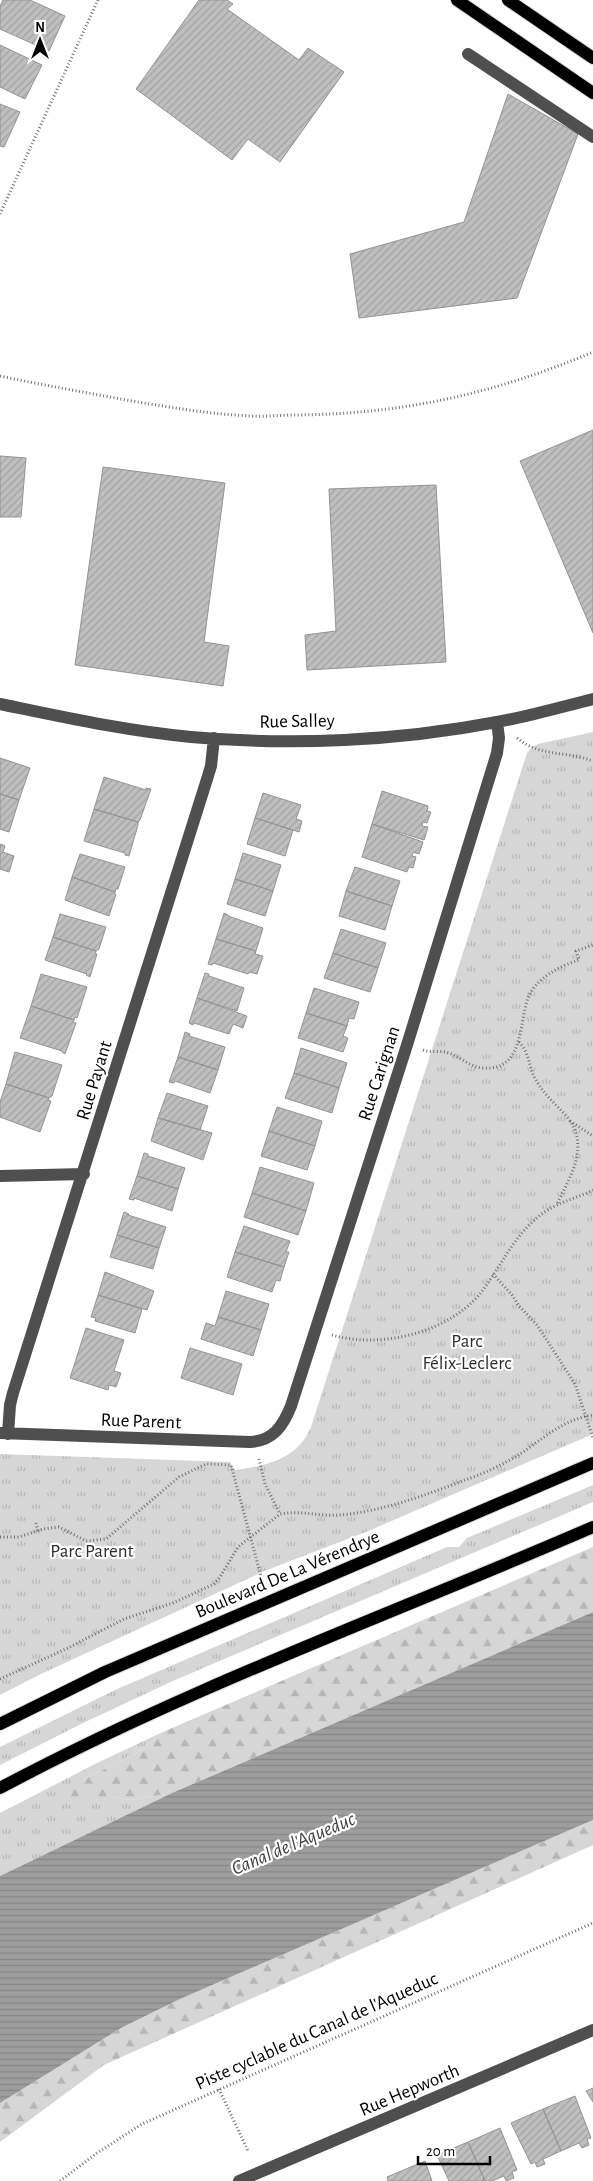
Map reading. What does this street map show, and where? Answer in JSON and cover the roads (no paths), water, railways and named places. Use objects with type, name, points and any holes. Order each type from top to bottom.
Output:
[{"type":"main road","points":[[457,0],[593,93]]},
{"type":"main road","points":[[508,0],[593,58]]},
{"type":"main road","name":"Boulevard De La Vérendrye","points":[[0,1724],[123,1664],[593,1463]]},
{"type":"main road","points":[[0,1788],[93,1741],[184,1699],[593,1527]]},
{"type":"street","points":[[468,54],[593,137]]},
{"type":"street","name":"Rue Salley","points":[[0,704],[128,729],[214,738],[296,740],[360,738],[425,732],[497,722],[593,699]]},
{"type":"street","name":"Rue Carignan","points":[[277,1432],[283,1426],[291,1406],[410,1036],[497,753],[499,738],[497,722]]},
{"type":"street","name":"Rue Payant","points":[[4,1434],[13,1393],[84,1174],[210,771],[214,738]]},
{"type":"street","points":[[0,1176],[84,1174]]},
{"type":"street","name":"Rue Parent","points":[[4,1434],[250,1442],[263,1440],[277,1432]]},
{"type":"street","name":"Rue Hepworth","points":[[239,2181],[593,2030]]},
{"type":"water","name":"Canal de l'Aqueduc","points":[[593,1612],[593,1820],[180,1999],[121,2028],[0,2103],[0,1876],[172,1793]]},
{"type":"park label","name":"Parc Félix-Leclerc","points":[[467,1351]]},
{"type":"park label","name":"Parc Parent","points":[[92,1550]]}]
